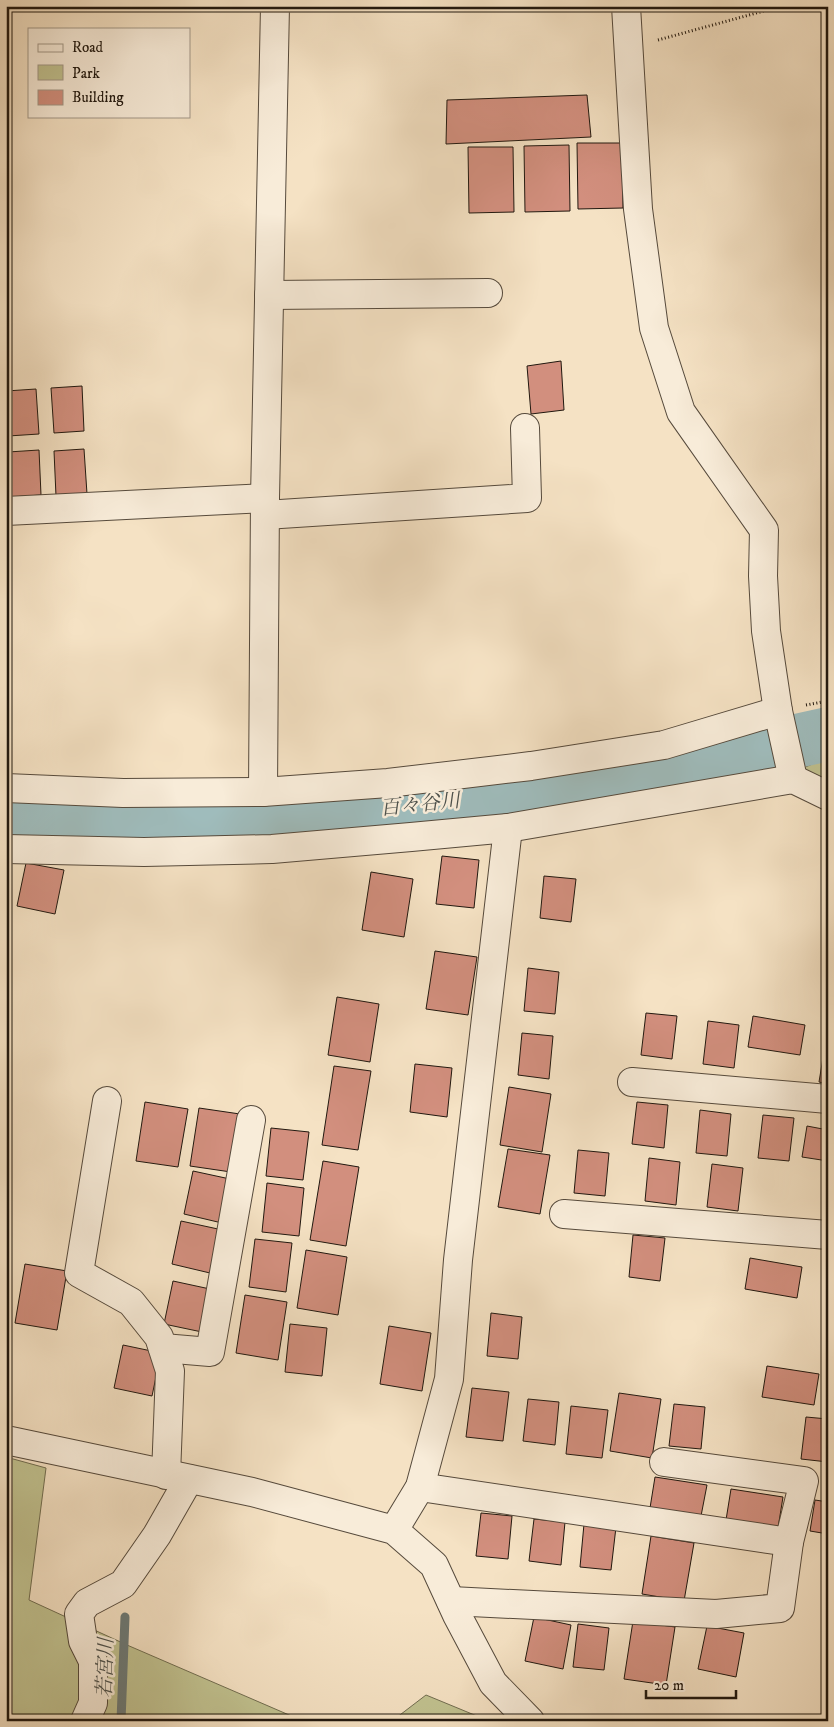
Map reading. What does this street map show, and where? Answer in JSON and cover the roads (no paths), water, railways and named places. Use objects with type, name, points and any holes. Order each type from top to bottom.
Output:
[{"type":"street","points":[[263,792],[265,507],[275,6]]},
{"type":"street","points":[[626,6],[638,209],[654,328],[680,412],[764,530],[763,576],[766,631],[778,711],[793,779]]},
{"type":"street","points":[[269,295],[488,294]]},
{"type":"street","points":[[6,511],[265,507],[527,498],[525,428]]},
{"type":"street","points":[[6,788],[123,793],[263,792],[388,783],[550,763],[664,745],[778,711]]},
{"type":"street","points":[[6,849],[144,852],[272,849],[508,828],[793,779],[828,796]]},
{"type":"street","points":[[394,1530],[420,1488],[449,1379],[458,1260],[508,828]]},
{"type":"street","points":[[632,1082],[828,1099]]},
{"type":"street","points":[[85,1721],[93,1703],[93,1661],[83,1641],[79,1614],[88,1603],[123,1584],[157,1535],[178,1477],[170,1371],[159,1337],[131,1302],[79,1273],[107,1101]]},
{"type":"street","points":[[163,1348],[210,1352],[251,1120]]},
{"type":"street","points":[[564,1214],[828,1236]]},
{"type":"street","points":[[6,1440],[252,1492],[394,1530],[434,1565],[494,1683],[530,1721]]},
{"type":"street","points":[[451,1601],[716,1614],[780,1608],[789,1542],[804,1481],[664,1462]]},
{"type":"street","points":[[420,1488],[789,1542]]},
{"type":"waterway","name":"百々谷川","points":[[6,817],[145,823],[299,817],[579,789],[828,734]]},
{"type":"waterway","name":"若宮川","points":[[121,1721],[125,1617]]}]
